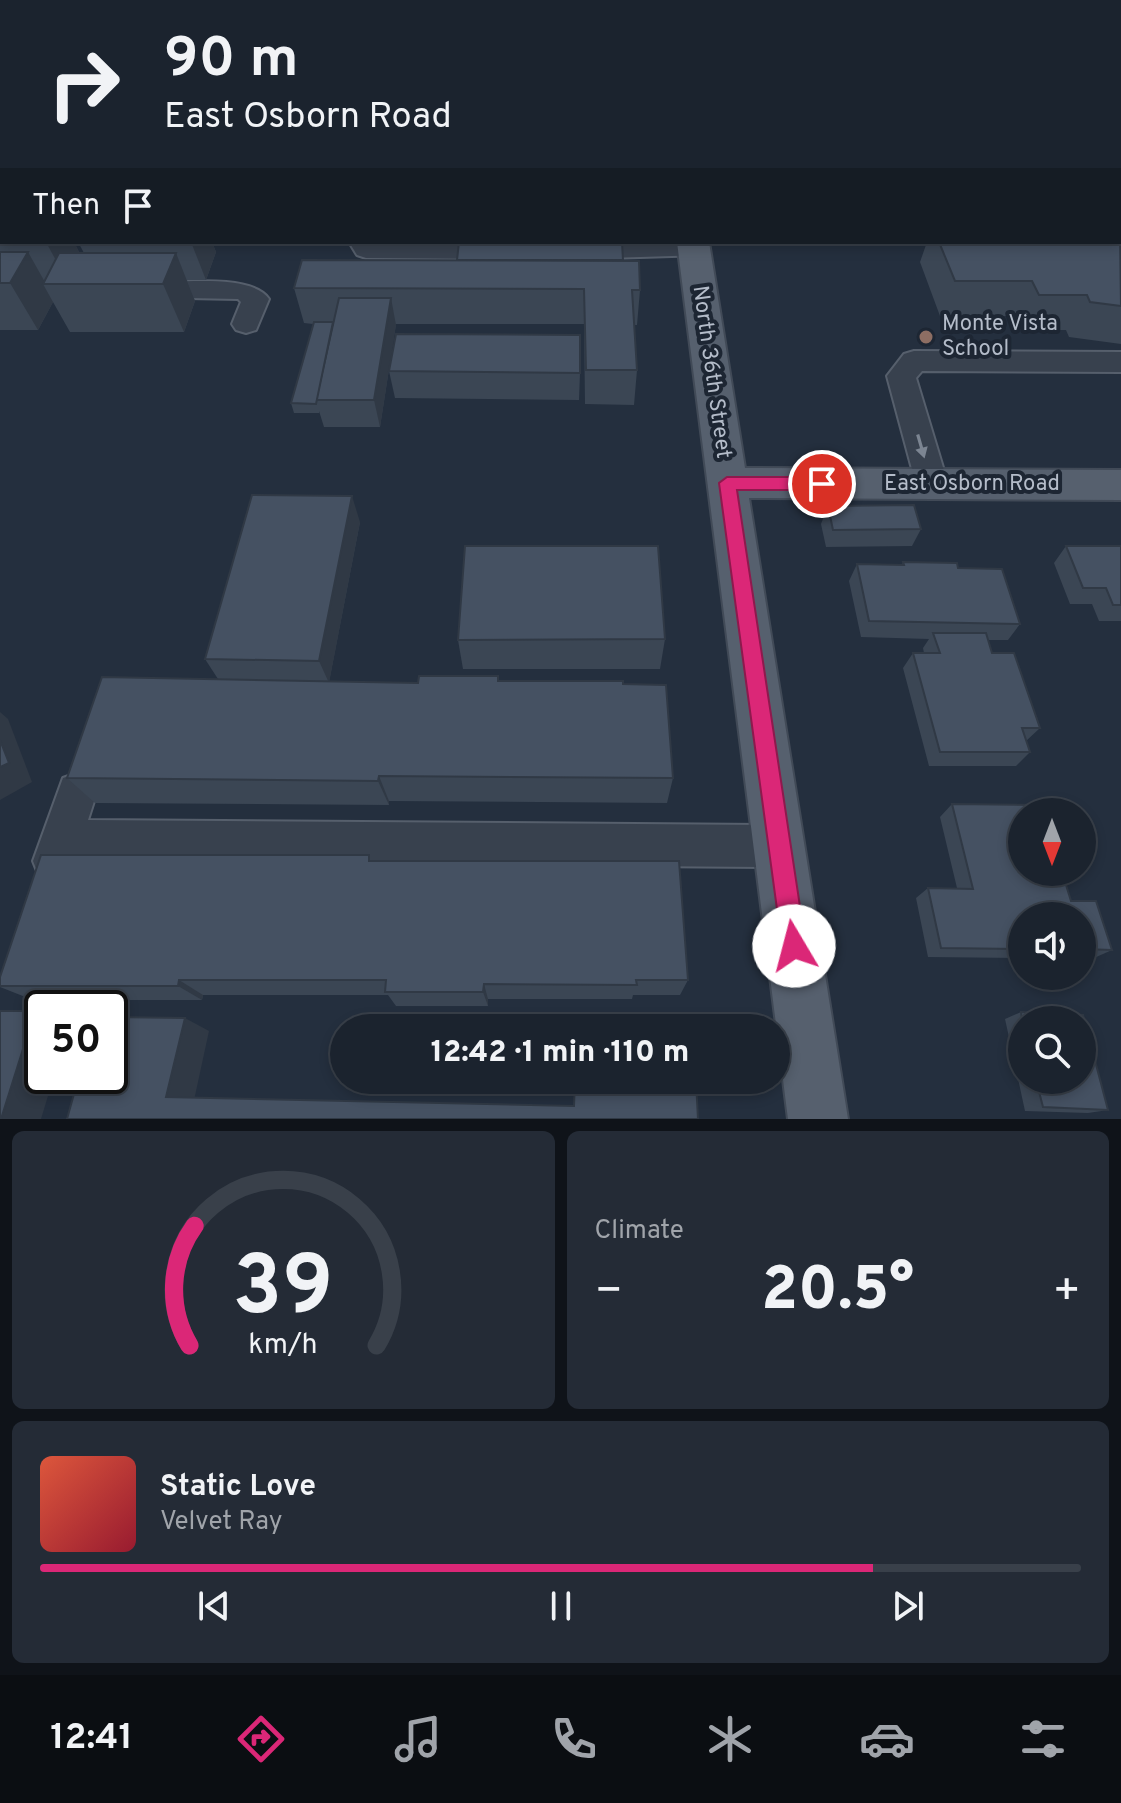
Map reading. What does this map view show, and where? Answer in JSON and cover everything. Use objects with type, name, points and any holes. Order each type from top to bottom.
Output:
[{"type":"main road","name":"North 36th Street","points":[[693,246],[818,1119]]},
{"type":"main road","name":"East Osborn Road","points":[[727,483],[1121,485]]},
{"type":"lane","points":[[363,244],[366,250],[544,251],[693,246]]},
{"type":"lane","points":[[122,291],[243,291],[256,299],[246,324]]},
{"type":"lane","points":[[932,484],[901,376],[914,361],[1121,362]]},
{"type":"lane","points":[[42,899],[77,792]]},
{"type":"lane","points":[[61,841],[780,846]]},
{"type":"building","points":[[459,244],[622,244],[623,260],[457,260]]},
{"type":"building","points":[[940,244],[1120,244],[1121,306],[1090,302],[1087,295],[1039,295],[1032,281],[955,281]]},
{"type":"building","points":[[0,252],[28,252],[10,283],[0,283]]},
{"type":"building","points":[[59,253],[176,253],[163,284],[43,284]]},
{"type":"building","points":[[302,260],[639,261],[640,290],[632,290],[637,370],[586,370],[584,289],[294,288]]},
{"type":"building","points":[[339,298],[391,298],[374,400],[316,400]]},
{"type":"building","points":[[314,322],[333,322],[316,404],[291,403]]},
{"type":"building","points":[[396,334],[580,335],[580,373],[389,371]]},
{"type":"building","points":[[252,495],[352,496],[319,661],[205,659]]},
{"type":"building","points":[[914,505],[921,529],[833,530],[828,506]]},
{"type":"building","points":[[465,546],[658,546],[665,639],[458,640]]},
{"type":"building","points":[[1066,546],[1121,546],[1121,605],[1113,605],[1106,588],[1083,588]]},
{"type":"building","points":[[903,562],[957,563],[958,568],[1002,569],[1020,624],[869,621],[857,564],[904,565]]},
{"type":"building","points":[[933,633],[986,633],[992,653],[1014,653],[1040,728],[1022,728],[1030,752],[940,752],[913,653],[940,653]]},
{"type":"building","points":[[419,676],[498,676],[498,681],[623,681],[623,684],[666,685],[673,778],[379,776],[378,781],[67,778],[102,677],[418,683]]},
{"type":"building","points":[[0,740],[9,763],[0,767]]},
{"type":"building","points":[[952,804],[1008,805],[1008,886],[1066,886],[1071,901],[1096,901],[1112,950],[1096,949],[1096,902],[1008,902],[1008,949],[941,948],[928,888],[973,889]]},
{"type":"building","points":[[41,855],[369,855],[369,861],[679,861],[688,980],[636,980],[637,985],[484,984],[483,992],[385,992],[386,980],[179,980],[178,986],[0,986],[0,977]]},
{"type":"building","points":[[0,1011],[24,1011],[24,1046],[0,1119]]},
{"type":"building","points":[[128,1017],[185,1018],[166,1097],[574,1106],[574,1094],[697,1094],[698,1119],[67,1119],[74,1094],[128,1094]]},
{"type":"building","points":[[1096,1064],[1108,1110],[1043,1107],[1040,1094],[1096,1094]]},
{"type":"place","name":"Monte Vista School","points":[[926,337]]},
{"type":"route","points":[[794,946],[727,483],[822,484]]}]
